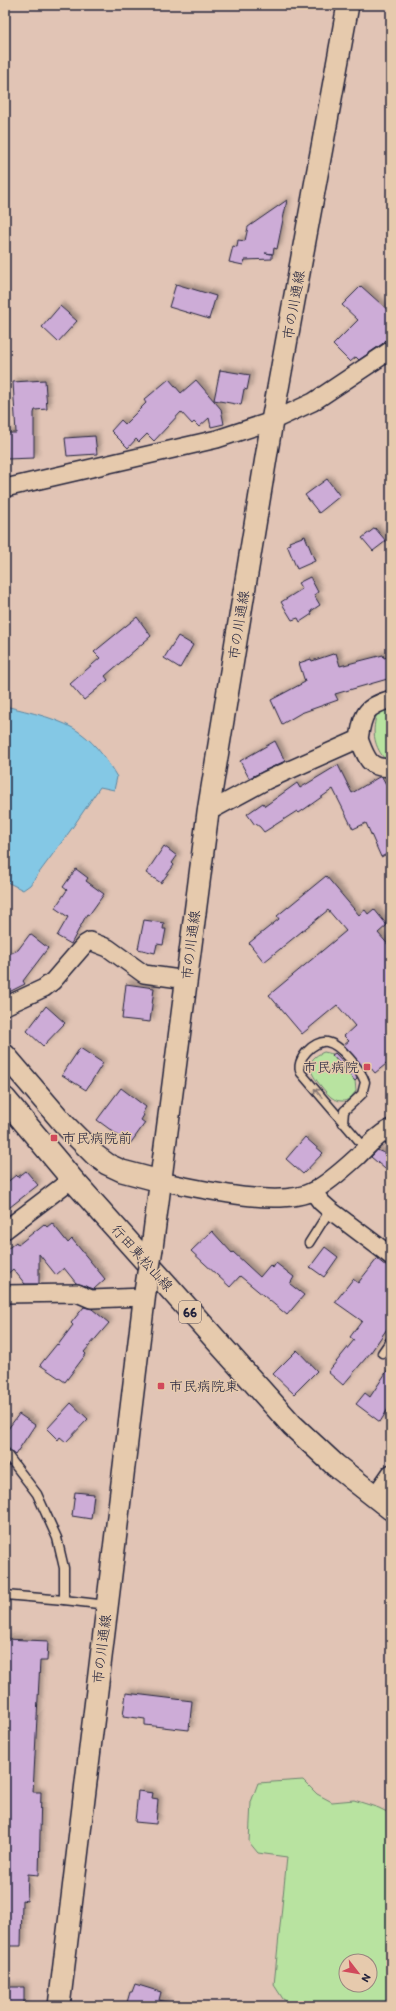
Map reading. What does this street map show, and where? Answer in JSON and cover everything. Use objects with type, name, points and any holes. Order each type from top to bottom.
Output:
[{"type":"main road","name":"行田東松山線","points":[[5,1099],[72,1179],[292,1426],[335,1465],[383,1502]]},
{"type":"street","name":"市の川通線","points":[[59,2006],[144,1295],[152,1248],[208,812],[272,421],[348,5]]},
{"type":"street","points":[[5,488],[217,439],[272,421],[313,402],[391,350]]},
{"type":"street","points":[[391,699],[375,704],[366,711],[362,721],[359,739],[366,758],[372,764],[380,768],[391,767]]},
{"type":"street","points":[[208,812],[268,780],[359,739]]},
{"type":"street","points":[[5,1006],[44,988],[85,944],[90,941],[108,948],[144,974],[187,980]]},
{"type":"street","points":[[5,1056],[64,1124],[95,1155],[107,1164],[122,1171],[213,1192],[278,1199],[298,1196],[313,1191],[352,1162],[376,1137],[391,1128]]},
{"type":"street","points":[[5,1230],[72,1179]]},
{"type":"street","points":[[313,1191],[330,1210],[391,1256]]},
{"type":"street","points":[[5,1294],[77,1293],[91,1299],[144,1295]]},
{"type":"street","points":[[383,1502],[391,1473]]},
{"type":"lane","points":[[343,1123],[344,1111],[362,1094],[365,1082],[339,1047],[330,1043],[320,1043],[304,1055],[300,1063],[300,1071],[343,1123],[366,1149]]},
{"type":"lane","points":[[309,1243],[330,1210]]},
{"type":"lane","points":[[382,1352],[391,1340]]},
{"type":"lane","points":[[5,1452],[37,1494],[57,1538],[64,1568],[64,1600]]},
{"type":"lane","points":[[5,1595],[108,1605]]},
{"type":"green space","points":[[391,705],[391,759],[384,758],[380,753],[374,737],[374,725],[377,713]]},
{"type":"green space","points":[[324,1052],[333,1054],[355,1080],[356,1091],[346,1101],[338,1101],[330,1096],[317,1081],[312,1072],[310,1067],[313,1059],[317,1055]]},
{"type":"green space","points":[[303,1780],[317,1794],[332,1802],[354,1800],[379,1808],[391,1814],[391,2006],[294,2006],[283,1999],[274,1985],[287,1857],[258,1853],[249,1842],[251,1802],[258,1783]]},
{"type":"water","points":[[5,706],[56,720],[82,734],[97,748],[117,777],[114,790],[100,787],[30,885],[23,890],[5,881]]},
{"type":"building","points":[[287,200],[277,249],[274,248],[273,254],[265,253],[272,254],[272,259],[245,260],[243,265],[229,262],[233,246],[237,247],[238,240],[245,241],[248,227]]},
{"type":"building","points":[[176,284],[216,296],[209,319],[169,307]]},
{"type":"building","points":[[361,286],[391,313],[391,335],[382,344],[359,360],[356,357],[350,362],[333,345],[358,320],[342,305]]},
{"type":"building","points":[[60,306],[77,321],[58,342],[42,327]]},
{"type":"building","points":[[220,370],[250,375],[247,390],[244,389],[241,405],[214,400]]},
{"type":"building","points":[[169,379],[181,393],[196,380],[221,409],[224,424],[211,427],[209,418],[199,427],[194,422],[192,424],[181,412],[154,441],[147,434],[139,442],[136,439],[128,448],[111,431],[121,420],[125,424],[146,403],[144,400]]},
{"type":"building","points":[[45,380],[47,409],[35,410],[34,413],[34,458],[7,459],[6,433],[16,433],[13,382]]},
{"type":"building","points":[[95,436],[97,454],[67,456],[65,438]]},
{"type":"building","points":[[327,479],[340,496],[319,513],[305,495]]},
{"type":"building","points":[[375,528],[386,541],[373,551],[362,538]]},
{"type":"building","points":[[305,536],[315,561],[297,569],[287,545],[290,544],[289,542]]},
{"type":"building","points":[[310,577],[318,592],[314,595],[320,605],[311,611],[312,614],[300,622],[298,618],[292,620],[281,602],[302,589],[298,583]]},
{"type":"building","points":[[137,617],[151,636],[105,676],[108,680],[84,700],[70,684],[100,658],[94,652]]},
{"type":"building","points":[[178,636],[193,645],[180,668],[164,658]]},
{"type":"building","points":[[336,653],[340,666],[383,655],[384,658],[391,656],[391,678],[335,694],[338,700],[301,713],[282,724],[271,700],[305,682],[299,663],[311,659],[312,661]]},
{"type":"building","points":[[275,741],[285,761],[249,778],[240,761]]},
{"type":"building","points":[[338,765],[352,793],[379,777],[382,777],[391,793],[391,852],[381,857],[366,823],[353,829],[333,789],[299,813],[297,811],[264,832],[260,827],[256,824],[255,825],[247,814],[263,803],[265,806],[297,783],[300,788]]},
{"type":"building","points":[[164,846],[177,856],[172,863],[174,865],[161,883],[146,873]]},
{"type":"building","points":[[76,869],[88,878],[86,881],[104,894],[89,915],[87,914],[71,944],[57,936],[68,917],[55,908],[67,890],[63,887]]},
{"type":"building","points":[[326,876],[359,915],[365,910],[368,914],[374,909],[387,925],[378,933],[391,948],[391,1060],[375,1073],[370,1067],[366,1071],[344,1045],[349,1041],[344,1036],[355,1026],[337,1005],[302,1034],[269,995],[346,931],[328,910],[264,962],[249,943],[279,919],[277,916]]},
{"type":"building","points":[[144,920],[164,923],[163,929],[166,929],[163,945],[157,944],[155,953],[138,949]]},
{"type":"building","points":[[30,934],[48,948],[23,981],[25,984],[5,994],[5,956],[18,950]]},
{"type":"building","points":[[126,984],[154,988],[150,1022],[122,1019]]},
{"type":"building","points":[[46,1006],[65,1023],[43,1046],[27,1031]]},
{"type":"building","points":[[80,1048],[103,1063],[86,1090],[62,1075]]},
{"type":"building","points":[[335,1053],[355,1074],[357,1079],[355,1081],[332,1055]]},
{"type":"building","points":[[121,1088],[146,1107],[142,1114],[144,1115],[141,1120],[145,1123],[130,1144],[97,1120]]},
{"type":"building","points":[[305,1137],[323,1153],[303,1174],[286,1159]]},
{"type":"building","points":[[377,1150],[391,1156],[391,1174],[371,1157]]},
{"type":"building","points":[[26,1171],[38,1185],[5,1211],[5,1184],[16,1175],[18,1177]]},
{"type":"building","points":[[52,1223],[68,1243],[72,1239],[105,1279],[94,1289],[76,1283],[64,1268],[56,1275],[39,1254],[39,1284],[25,1284],[13,1269],[5,1276],[5,1251],[16,1242],[18,1245],[44,1224],[47,1227]]},
{"type":"building","points":[[212,1231],[232,1253],[233,1252],[260,1277],[270,1265],[273,1268],[276,1263],[294,1277],[290,1284],[304,1295],[287,1315],[240,1276],[230,1287],[191,1251]]},
{"type":"building","points":[[325,1247],[338,1257],[324,1277],[310,1267]]},
{"type":"building","points":[[377,1259],[391,1270],[391,1323],[371,1352],[343,1385],[328,1372],[354,1340],[350,1337],[362,1321],[335,1302],[353,1279],[358,1283]]},
{"type":"building","points":[[84,1307],[92,1309],[109,1323],[84,1352],[86,1354],[65,1382],[40,1365],[57,1344],[58,1345],[73,1325],[71,1323]]},
{"type":"building","points":[[297,1350],[317,1371],[294,1394],[273,1374]]},
{"type":"building","points":[[391,1365],[391,1404],[380,1422],[356,1404],[365,1393],[370,1397]]},
{"type":"building","points":[[71,1403],[88,1419],[66,1442],[60,1437],[58,1440],[47,1429]]},
{"type":"building","points":[[19,1414],[35,1425],[15,1455],[5,1447],[5,1433]]},
{"type":"building","points":[[75,1492],[94,1494],[91,1519],[72,1516]]},
{"type":"building","points":[[5,1639],[48,1641],[47,1661],[40,1661],[33,1792],[41,1792],[39,1875],[28,1874],[27,1901],[22,1900],[21,1946],[5,1946]]},
{"type":"building","points":[[126,1693],[192,1701],[189,1730],[145,1725],[145,1719],[123,1716]]},
{"type":"building","points":[[138,1791],[153,1793],[152,1798],[158,1799],[156,1824],[135,1822]]},
{"type":"building","points":[[135,1984],[161,1992],[159,2000],[167,2002],[166,2006],[126,2006],[130,1992],[132,1992]]},
{"type":"building","points":[[5,1987],[24,1987],[24,2006],[5,2005]]},
{"type":"place","name":"市民病院","points":[[367,1067]]},
{"type":"place","name":"市民病院前","points":[[54,1138]]},
{"type":"place","name":"市民病院東","points":[[161,1386]]}]
